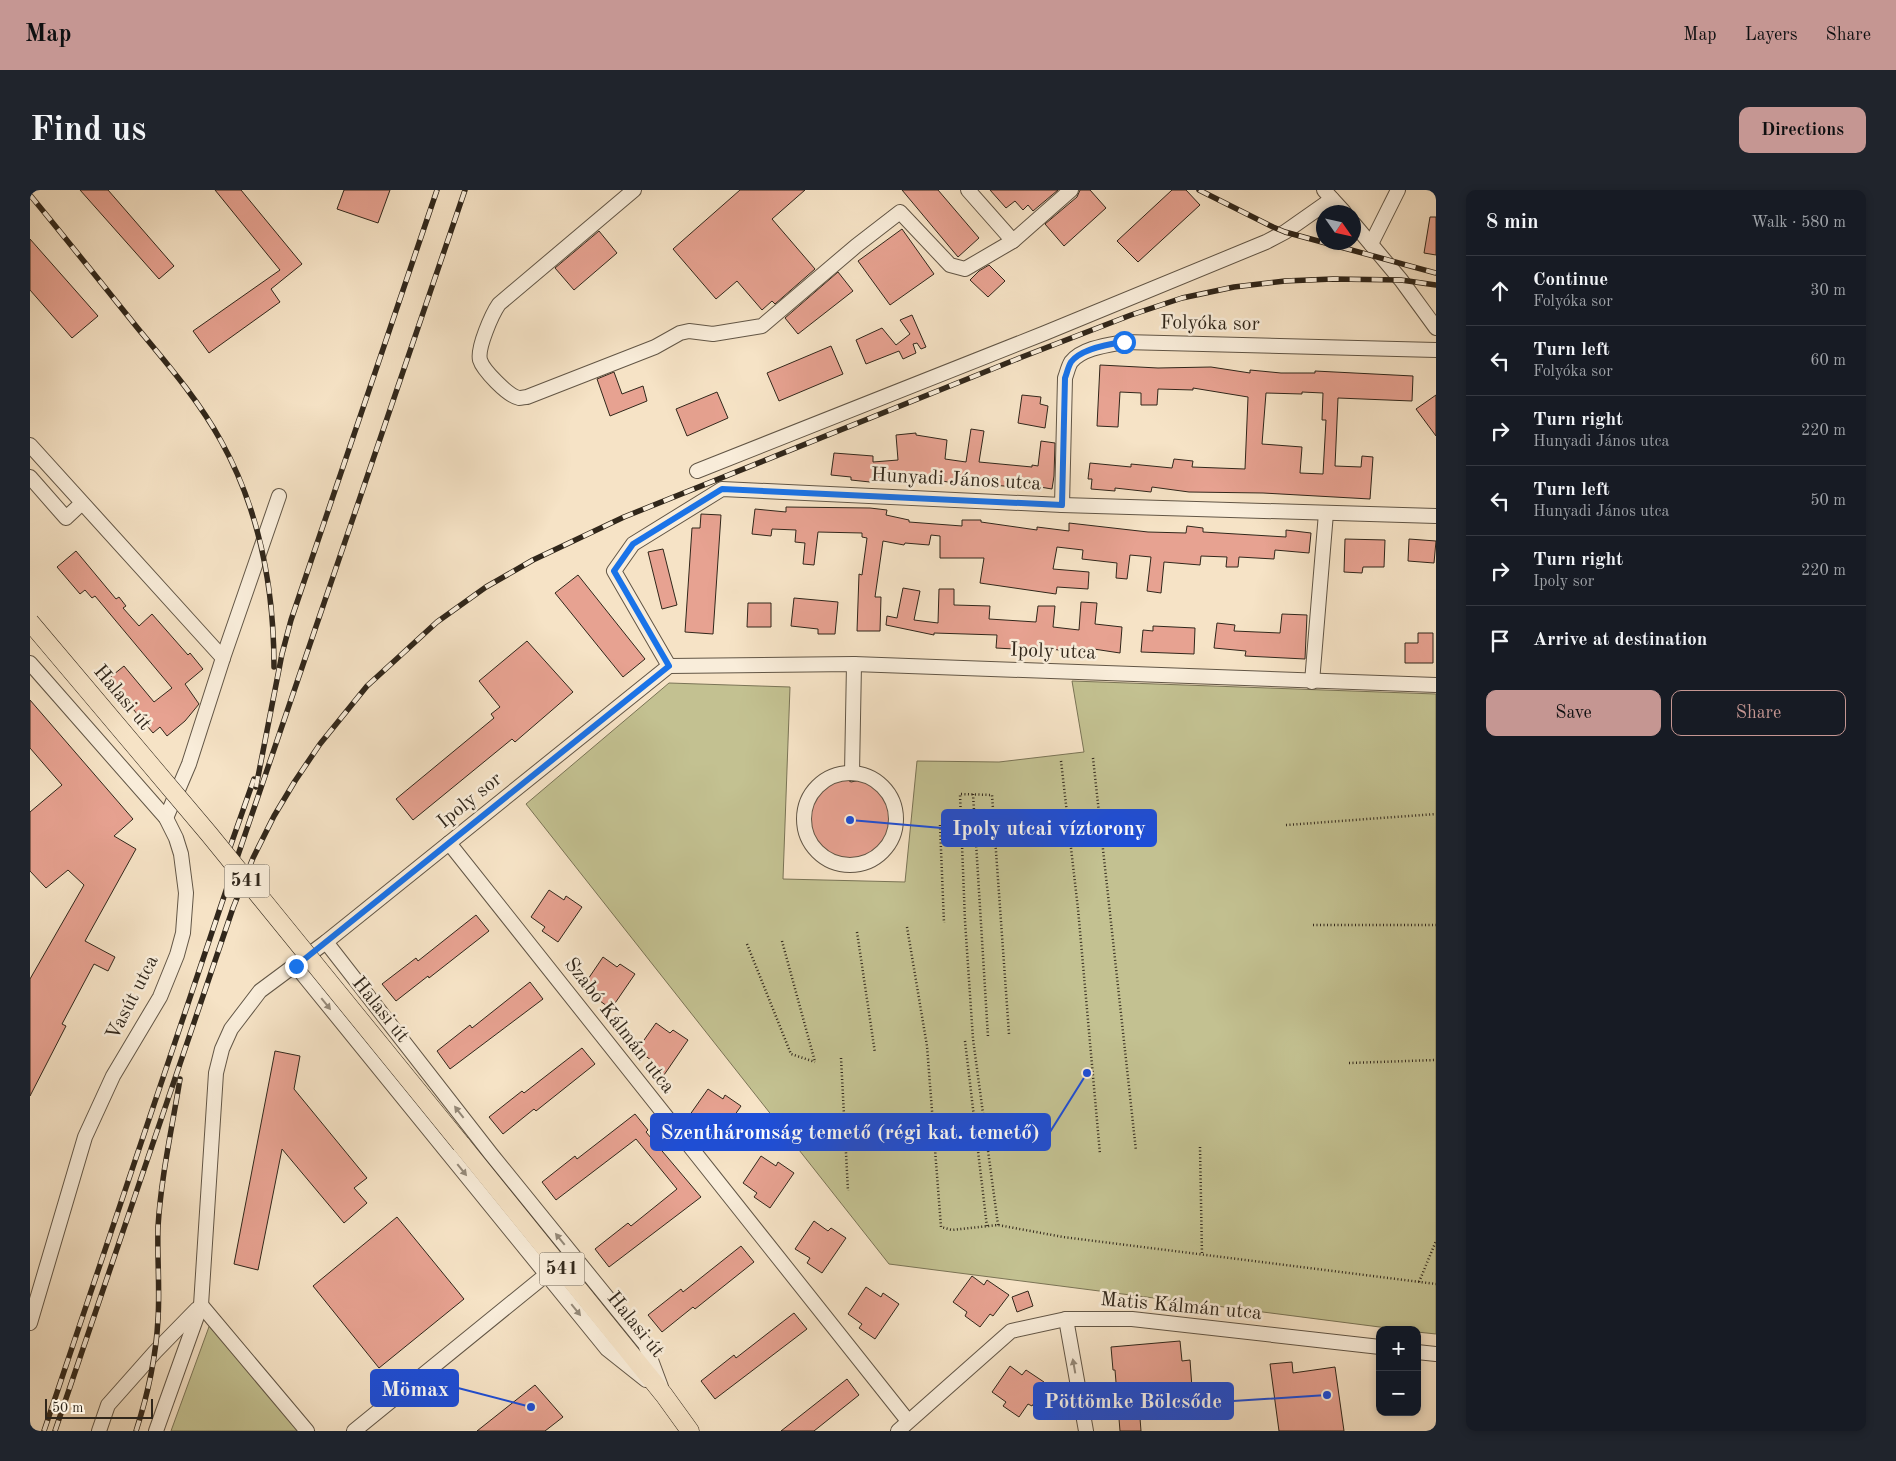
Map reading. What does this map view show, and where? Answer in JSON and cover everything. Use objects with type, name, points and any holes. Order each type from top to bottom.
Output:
[{"type":"main road","name":"Halasi út","points":[[30,622],[209,834],[664,1395],[690,1431]]},
{"type":"street","points":[[634,190],[499,304],[493,313],[480,353],[480,361],[506,392],[519,398],[527,397],[655,347],[680,333],[689,331],[713,334],[762,326],[856,246],[900,212],[950,265],[965,269],[1013,241],[1071,190]]},
{"type":"street","points":[[968,190],[1013,241]]},
{"type":"street","points":[[1371,244],[1398,190]]},
{"type":"street","points":[[697,471],[1045,333],[1266,242],[1285,232],[1328,195],[1337,205]]},
{"type":"street","points":[[1361,232],[1401,280],[1436,328]]},
{"type":"street","name":"Folyóka sor","points":[[1062,505],[1065,378],[1071,362],[1082,354],[1096,348],[1124,342],[1436,350]]},
{"type":"street","points":[[30,446],[223,658]]},
{"type":"street","points":[[30,477],[66,518],[82,504]]},
{"type":"street","name":"Hunyadi János utca","points":[[669,666],[614,571],[633,544],[722,489],[1062,505],[1436,516]]},
{"type":"street","points":[[30,663],[166,818],[189,764],[223,658],[279,496]]},
{"type":"street","points":[[1312,682],[1326,513]]},
{"type":"street","points":[[852,772],[854,664]]},
{"type":"street","name":"Ipoly utca","points":[[669,666],[854,664],[1436,685]]},
{"type":"street","name":"Ipoly sor","points":[[296,966],[669,666]]},
{"type":"street","points":[[852,772],[872,779],[886,790],[894,806],[896,824],[891,841],[880,855],[864,864],[846,866],[830,862],[816,851],[806,837],[803,820],[806,802],[816,788],[830,778],[852,772]]},
{"type":"street","name":"Vasút utca","points":[[30,1323],[85,1137],[113,1076],[160,997],[177,956],[183,933],[186,893],[181,854],[176,838],[166,818]]},
{"type":"street","name":"Szabó Kálmán utca","points":[[448,844],[903,1426]]},
{"type":"street","points":[[326,942],[491,1154],[645,1344],[664,1395]]},
{"type":"street","points":[[156,1431],[201,1305],[216,1073],[222,1048],[231,1028],[260,992],[296,966],[607,1349],[664,1395]]},
{"type":"street","points":[[354,1431],[547,1274]]},
{"type":"street","points":[[99,1431],[108,1405],[155,1352],[201,1305]]},
{"type":"street","points":[[201,1305],[307,1431]]},
{"type":"street","points":[[1066,1319],[1086,1431]]},
{"type":"street","name":"Matis Kálmán utca","points":[[903,1426],[1011,1331],[1066,1319],[1132,1319],[1376,1347]]},
{"type":"street","points":[[1421,1352],[1436,1354]]},
{"type":"path","points":[[1093,758],[1136,1151]]},
{"type":"path","points":[[1061,761],[1078,909],[1100,1154]]},
{"type":"path","points":[[998,1226],[973,1039],[965,921],[960,794],[992,795],[1010,1034]]},
{"type":"path","points":[[973,794],[988,1037]]},
{"type":"path","points":[[1286,825],[1436,814]]},
{"type":"path","points":[[940,825],[944,923]]},
{"type":"path","points":[[1312,925],[1436,925]]},
{"type":"path","points":[[908,927],[926,1046],[941,1228],[952,1230],[998,1226],[1063,1237],[1436,1284]]},
{"type":"path","points":[[857,932],[875,1054]]},
{"type":"path","points":[[746,944],[791,1054],[815,1062],[782,941]]},
{"type":"path","points":[[965,1040],[986,1227]]},
{"type":"path","points":[[841,1058],[848,1191]]},
{"type":"path","points":[[1349,1063],[1436,1060]]},
{"type":"path","points":[[1200,1147],[1202,1255]]},
{"type":"path","points":[[1419,1282],[1436,1240]]},
{"type":"shaded area","points":[[1072,681],[1436,694],[1436,1334],[1421,1332],[1421,1326],[1376,1327],[889,1264],[526,804],[669,683],[790,687],[783,879],[905,882],[917,761],[999,762],[1084,752]]},
{"type":"shaded area","points":[[214,1313],[315,1431],[171,1431]]},
{"type":"building","points":[[80,190],[108,190],[174,266],[159,279]]},
{"type":"building","points":[[215,190],[241,190],[302,264],[271,289],[280,302],[209,353],[193,331],[280,270]]},
{"type":"building","points":[[344,190],[390,190],[378,223],[337,209]]},
{"type":"building","points":[[740,190],[805,190],[772,219],[815,269],[775,304],[772,301],[762,310],[737,281],[716,299],[673,249]]},
{"type":"building","points":[[902,190],[938,190],[979,238],[958,257]]},
{"type":"building","points":[[990,190],[1058,190],[1033,211],[1028,205],[1023,210],[1015,201],[1006,208]]},
{"type":"building","points":[[1080,190],[1090,190],[1106,208],[1064,246],[1045,224],[1077,197]]},
{"type":"building","points":[[1172,190],[1186,190],[1200,205],[1138,262],[1117,241]]},
{"type":"building","points":[[1430,217],[1436,217],[1436,255],[1424,253]]},
{"type":"building","points":[[902,229],[934,274],[890,305],[858,261]]},
{"type":"building","points":[[599,231],[617,253],[574,290],[555,268]]},
{"type":"building","points":[[30,239],[98,316],[72,338],[30,290]]},
{"type":"building","points":[[989,265],[1005,281],[988,297],[970,280]]},
{"type":"building","points":[[838,272],[853,291],[798,334],[785,318]]},
{"type":"building","points":[[912,315],[926,347],[921,349],[917,343],[913,344],[916,353],[903,359],[899,351],[866,364],[856,340],[882,328],[896,345],[910,334],[900,320]]},
{"type":"building","points":[[831,346],[843,374],[779,401],[767,373]]},
{"type":"building","points":[[1100,365],[1158,368],[1211,367],[1250,373],[1250,370],[1281,373],[1315,373],[1315,371],[1413,376],[1412,401],[1338,398],[1335,466],[1361,467],[1362,456],[1373,457],[1370,499],[1263,493],[1189,492],[1152,487],[1151,492],[1115,488],[1115,491],[1091,489],[1092,479],[1088,479],[1090,463],[1172,468],[1174,459],[1193,461],[1192,467],[1245,469],[1248,397],[1193,388],[1193,390],[1158,389],[1157,405],[1141,405],[1141,393],[1120,392],[1118,427],[1097,426]],"holes":[[[1266,393],[1323,393],[1322,420],[1326,420],[1323,474],[1300,473],[1302,447],[1262,444]]]},
{"type":"building","points":[[614,372],[622,394],[643,386],[647,401],[610,416],[597,379]]},
{"type":"building","points":[[717,392],[728,418],[687,436],[676,409]]},
{"type":"building","points":[[1022,395],[1041,397],[1040,404],[1048,406],[1045,428],[1018,423]]},
{"type":"building","points":[[1436,395],[1436,436],[1416,409]]},
{"type":"building","points":[[971,429],[984,431],[979,462],[1038,466],[1041,441],[1055,443],[1052,489],[1016,483],[1016,487],[979,484],[978,487],[942,481],[941,484],[917,480],[918,477],[870,482],[851,480],[851,477],[831,475],[834,453],[873,456],[873,462],[898,460],[896,435],[916,433],[916,435],[947,440],[945,459],[966,462]]},
{"type":"building","points":[[786,507],[870,508],[887,510],[886,515],[909,520],[909,522],[962,526],[962,520],[981,520],[981,522],[1037,530],[1037,527],[1069,531],[1069,523],[1148,532],[1186,533],[1187,526],[1203,528],[1203,532],[1286,537],[1286,530],[1311,533],[1309,553],[1275,550],[1274,559],[1239,557],[1238,567],[1226,567],[1227,557],[1201,556],[1200,565],[1164,562],[1161,593],[1147,591],[1151,557],[1130,555],[1127,579],[1116,578],[1117,563],[1082,559],[1083,550],[1057,547],[1053,569],[1089,572],[1088,589],[1057,587],[1056,594],[980,583],[984,558],[940,558],[940,536],[931,535],[929,545],[905,543],[904,545],[883,541],[875,597],[881,597],[880,631],[857,631],[859,574],[862,575],[867,538],[862,537],[862,533],[818,532],[814,565],[803,564],[805,543],[795,542],[796,530],[772,529],[771,536],[752,534],[755,509],[786,512]]},
{"type":"building","points":[[701,514],[721,515],[713,634],[685,632],[692,528],[700,528]]},
{"type":"building","points":[[1345,539],[1385,540],[1384,567],[1363,567],[1362,573],[1344,572]]},
{"type":"building","points":[[1409,539],[1436,541],[1434,563],[1408,561]]},
{"type":"building","points":[[663,549],[677,605],[662,609],[648,552]]},
{"type":"building","points":[[76,551],[116,599],[119,597],[126,606],[123,608],[139,626],[152,614],[203,669],[185,684],[199,704],[185,721],[167,736],[160,727],[153,733],[108,679],[124,666],[154,702],[172,688],[95,596],[92,598],[85,590],[80,594],[57,567]]},
{"type":"building","points":[[578,575],[645,659],[623,677],[555,593]]},
{"type":"building","points":[[903,588],[920,591],[914,620],[938,623],[939,589],[954,589],[954,605],[990,606],[989,619],[1036,622],[1038,606],[1055,606],[1053,627],[1079,630],[1081,602],[1097,603],[1095,624],[1122,627],[1120,653],[1087,648],[1086,653],[1050,649],[1050,651],[996,648],[997,635],[934,633],[934,635],[886,625],[887,616],[897,618]]},
{"type":"building","points":[[794,598],[838,602],[835,634],[818,634],[818,629],[791,626]]},
{"type":"building","points":[[748,603],[771,603],[771,627],[747,627]]},
{"type":"building","points":[[1282,614],[1307,615],[1305,659],[1245,656],[1246,651],[1214,648],[1217,623],[1235,625],[1234,631],[1280,633]]},
{"type":"building","points":[[1153,626],[1195,628],[1194,654],[1141,652],[1143,630],[1153,631]]},
{"type":"building","points":[[1418,633],[1433,633],[1433,663],[1405,663],[1405,643],[1418,643]]},
{"type":"building","points":[[527,641],[573,692],[515,742],[512,739],[413,820],[396,799],[494,718],[491,714],[500,707],[479,681]]},
{"type":"building","points":[[30,700],[133,819],[114,836],[136,849],[85,941],[115,957],[108,971],[94,964],[62,1024],[66,1026],[30,1096],[30,979],[84,885],[68,870],[46,888],[30,871],[30,812],[62,785],[30,748]]},
{"type":"building","points":[[846,779],[851,782],[860,780],[876,788],[887,801],[891,818],[891,827],[884,843],[872,855],[855,861],[839,860],[824,852],[813,839],[809,823],[811,806],[820,791],[834,782]]},
{"type":"building","points":[[549,890],[564,900],[566,896],[582,907],[558,942],[542,931],[545,927],[531,917]]},
{"type":"building","points":[[476,915],[489,931],[396,1001],[382,984],[416,958],[418,961]]},
{"type":"building","points":[[603,957],[617,967],[620,964],[635,974],[611,1009],[596,998],[598,995],[584,985]]},
{"type":"building","points":[[530,982],[543,999],[450,1069],[437,1051],[470,1025],[472,1028]]},
{"type":"building","points":[[656,1023],[670,1033],[673,1030],[688,1040],[664,1075],[648,1064],[651,1060],[637,1050]]},
{"type":"building","points":[[582,1048],[595,1064],[536,1111],[534,1109],[503,1134],[489,1117],[522,1091],[524,1093]]},
{"type":"building","points":[[275,1051],[300,1056],[294,1089],[367,1178],[354,1188],[367,1203],[344,1223],[282,1149],[258,1270],[234,1264]]},
{"type":"building","points":[[708,1089],[723,1099],[725,1095],[741,1106],[717,1141],[701,1130],[704,1126],[689,1116]]},
{"type":"building","points":[[635,1114],[648,1130],[646,1132],[701,1197],[609,1267],[595,1249],[628,1223],[631,1226],[677,1189],[636,1139],[556,1200],[542,1182],[575,1156],[577,1159]]},
{"type":"building","points":[[761,1156],[776,1166],[778,1162],[794,1173],[770,1208],[754,1197],[757,1193],[743,1183]]},
{"type":"building","points":[[397,1217],[464,1299],[379,1368],[313,1286]]},
{"type":"building","points":[[814,1221],[828,1231],[831,1228],[846,1238],[822,1273],[807,1263],[810,1258],[795,1249]]},
{"type":"building","points":[[741,1246],[754,1262],[695,1309],[693,1307],[662,1332],[648,1315],[681,1289],[683,1292]]},
{"type":"building","points":[[972,1276],[984,1285],[987,1280],[1009,1295],[993,1316],[990,1314],[980,1327],[965,1316],[967,1312],[953,1302]]},
{"type":"building","points":[[866,1287],[881,1297],[883,1293],[899,1304],[875,1339],[859,1328],[862,1324],[848,1314]]},
{"type":"building","points":[[1028,1291],[1033,1306],[1017,1312],[1012,1297]]},
{"type":"building","points":[[794,1313],[807,1329],[715,1399],[701,1381],[734,1355],[736,1358]]},
{"type":"building","points":[[1180,1341],[1182,1361],[1190,1360],[1192,1388],[1138,1392],[1141,1431],[1120,1431],[1115,1370],[1113,1370],[1111,1347]]},
{"type":"building","points":[[1292,1362],[1293,1373],[1335,1367],[1344,1431],[1279,1431],[1270,1364]]},
{"type":"building","points":[[1010,1366],[1022,1375],[1026,1370],[1044,1382],[1035,1395],[1038,1397],[1032,1406],[1028,1404],[1019,1417],[1003,1406],[1006,1402],[992,1392]]},
{"type":"building","points":[[847,1379],[859,1395],[814,1431],[781,1431]]},
{"type":"building","points":[[535,1385],[563,1417],[545,1431],[477,1431]]},
{"type":"railway","points":[[256,787],[282,654],[291,620],[437,190]]},
{"type":"railway","points":[[44,1431],[465,190]]},
{"type":"railway","points":[[1199,190],[1285,232],[1436,273]]},
{"type":"railway","points":[[30,195],[183,384],[221,441],[246,495],[262,551],[268,579],[274,667]]},
{"type":"railway","points":[[55,1431],[233,908],[253,858],[274,816],[320,744],[367,686],[437,622],[486,587],[533,560],[624,517],[1131,315],[1182,298],[1234,287],[1285,281],[1333,279],[1401,280],[1436,285]]},
{"type":"railway","points":[[229,850],[254,779]]},
{"type":"railway","points":[[136,1431],[148,1389],[157,1333],[159,1307],[159,1208],[180,1079]]},
{"type":"place","name":"Ipoly utcai víztorony","points":[[850,820]]},
{"type":"place","name":"Szentháromság temető (régi kat. temető)","points":[[1087,1073]]},
{"type":"place","name":"Pöttömke Bölcsőde","points":[[1327,1395]]},
{"type":"place","name":"Mömax","points":[[531,1407]]},
{"type":"route","points":[[296,966],[669,666],[614,571],[633,544],[722,489],[1062,505],[1065,378],[1071,362],[1082,354],[1103,345],[1124,342]]}]
